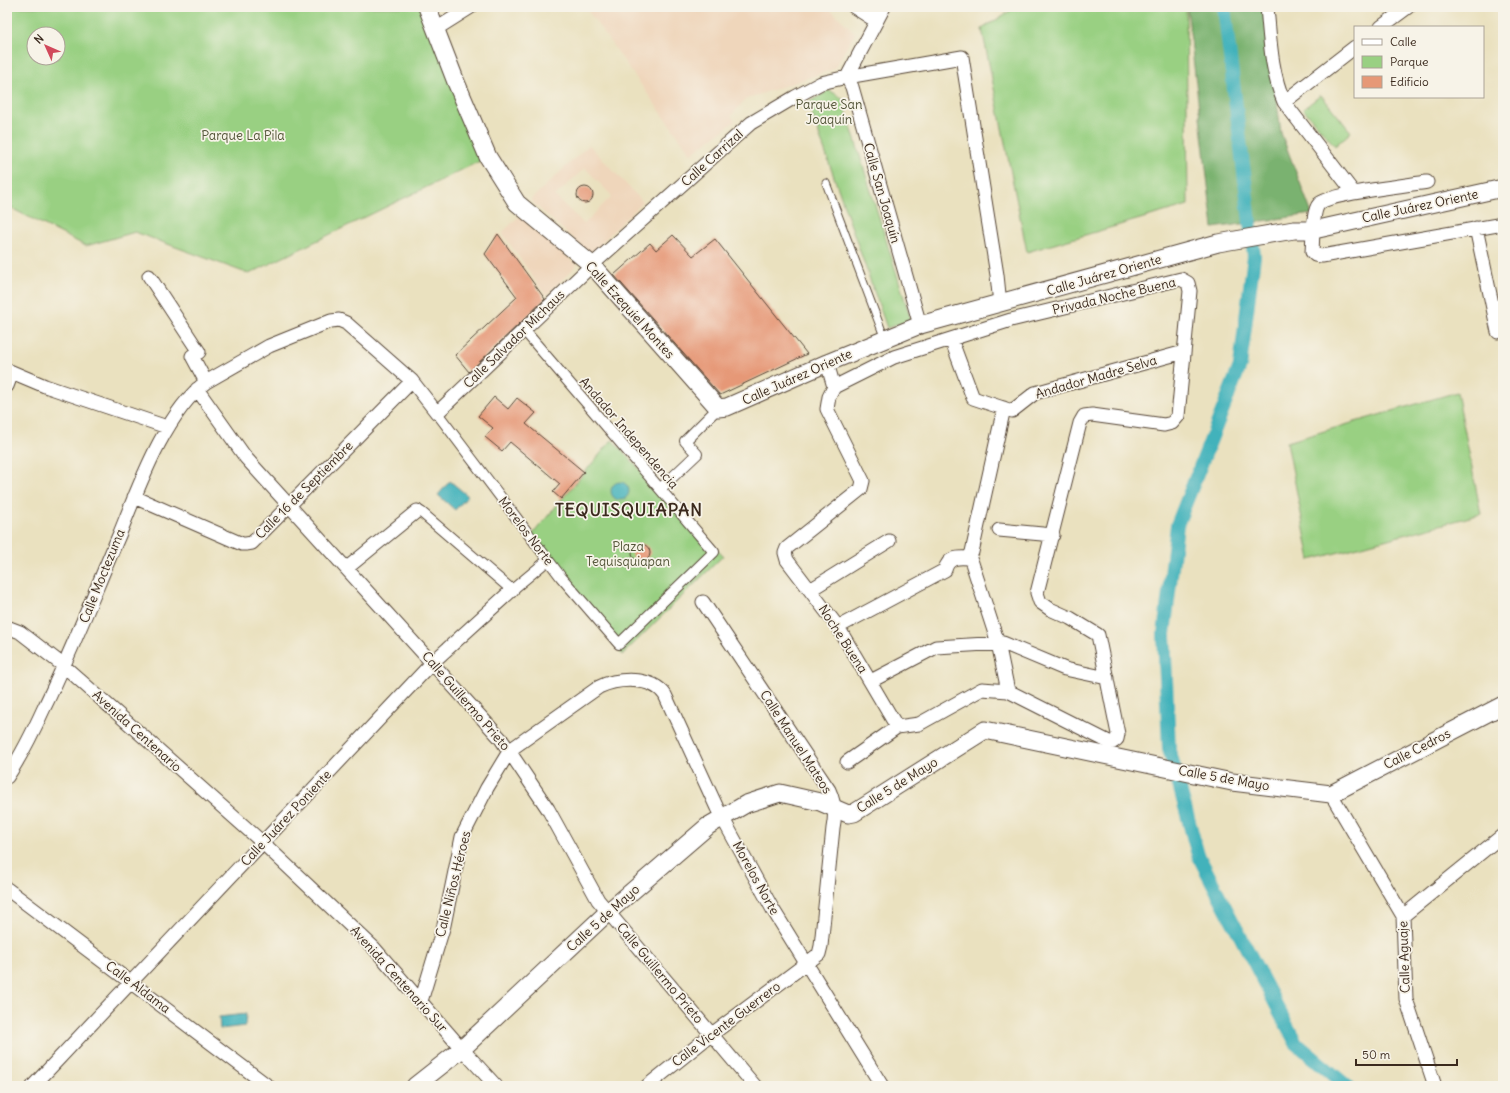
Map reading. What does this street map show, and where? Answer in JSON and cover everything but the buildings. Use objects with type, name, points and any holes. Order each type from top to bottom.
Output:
[{"type":"street","name":"Calle Ezequiel Montes","points":[[427,7],[456,82],[488,157],[518,203],[592,265],[718,408]]},
{"type":"street","points":[[436,29],[472,7]]},
{"type":"street","points":[[854,7],[876,21]]},
{"type":"street","points":[[847,77],[884,7]]},
{"type":"street","points":[[1267,7],[1270,48],[1278,89],[1284,102],[1354,193]]},
{"type":"street","points":[[1383,26],[1408,7]]},
{"type":"street","points":[[1284,102],[1354,48]]},
{"type":"street","name":"Calle Carrizal","points":[[592,265],[751,123],[795,97],[821,83],[962,57],[1000,304]]},
{"type":"street","name":"Calle San Joaquín","points":[[847,77],[852,87],[920,326]]},
{"type":"street","points":[[1427,182],[1354,193],[1325,200],[1318,204],[1315,212],[1312,252],[1315,255],[1322,256],[1503,224]]},
{"type":"street","name":"Calle Juárez Oriente","points":[[718,408],[727,407],[827,363],[920,326],[1218,243],[1294,230],[1314,230],[1503,188]]},
{"type":"street","points":[[1476,228],[1498,332]]},
{"type":"street","name":"Calle Salvador Michaus","points":[[437,413],[592,265]]},
{"type":"street","name":"Calle Guillermo Prieto","points":[[149,276],[199,352],[192,356],[202,385],[246,458],[502,739],[548,809],[598,900],[755,1086]]},
{"type":"street","name":"Privada Noche Buena","points":[[834,387],[894,357],[1011,320],[1181,279],[1188,283],[1190,291],[1178,416],[1172,423],[1164,424],[1092,415],[1084,416],[1080,423],[1053,535],[1037,592],[1040,602],[1098,635],[1118,734],[1117,739],[1113,742],[1109,742],[1008,691]]},
{"type":"street","points":[[202,385],[269,346],[331,321],[339,320],[346,323],[412,381],[437,413]]},
{"type":"street","name":"Andador Independencia","points":[[524,330],[714,552],[619,644]]},
{"type":"street","points":[[951,339],[973,398],[1008,410],[972,552],[969,558]]},
{"type":"street","name":"Andador Madre Selva","points":[[1008,410],[1035,393],[1184,352]]},
{"type":"street","points":[[827,363],[834,387]]},
{"type":"street","points":[[7,386],[9,371],[45,386],[167,427]]},
{"type":"street","name":"Calle 16 de Septiembre","points":[[134,497],[242,544],[252,543],[412,381]]},
{"type":"street","name":"Calle Moctezuma","points":[[7,777],[19,759],[64,666],[134,497],[167,427],[202,385]]},
{"type":"street","name":"Noche Buena","points":[[834,387],[829,397],[828,409],[863,481],[861,489],[787,548],[785,553],[787,560],[838,627],[897,727]]},
{"type":"street","points":[[660,489],[697,454],[685,441],[718,408]]},
{"type":"street","name":"Morelos Norte","points":[[437,413],[548,560],[619,644]]},
{"type":"street","points":[[347,568],[417,511],[512,590]]},
{"type":"street","points":[[999,530],[1053,535]]},
{"type":"street","points":[[810,590],[889,541]]},
{"type":"street","points":[[838,627],[946,570],[946,566],[950,560],[956,557],[969,558]]},
{"type":"street","points":[[847,762],[897,727],[920,724],[982,689],[1008,691],[998,643],[972,563],[969,558]]},
{"type":"street","name":"Calle Juárez Poniente","points":[[33,1086],[433,662],[512,590],[548,560]]},
{"type":"street","name":"Calle Manuel Mateos","points":[[703,602],[830,790],[833,799],[835,818],[821,946],[819,954],[806,964]]},
{"type":"street","name":"Avenida Centenario","points":[[7,626],[20,632],[64,666],[262,843]]},
{"type":"street","points":[[871,681],[936,647],[998,643],[1003,643],[1065,669],[1107,678]]},
{"type":"street","name":"Morelos Norte","points":[[631,680],[653,685],[661,689],[665,695],[723,818],[772,908],[882,1086]]},
{"type":"street","name":"Calle Niños Héroes","points":[[421,1001],[444,925],[462,837],[487,788],[510,750],[599,687],[609,682],[631,680]]},
{"type":"street","name":"Calle Cedros","points":[[1331,794],[1503,705]]},
{"type":"street","name":"Calle 5 de Mayo","points":[[415,1086],[462,1049],[608,912],[708,826],[746,804],[780,793],[820,802],[848,814],[854,813],[985,730],[1232,782],[1331,794]]},
{"type":"street","name":"Calle Aguaje","points":[[1331,794],[1404,916],[1406,999],[1435,1086]]},
{"type":"street","points":[[1404,916],[1503,835]]},
{"type":"street","name":"Avenida Centenario Sur","points":[[262,843],[374,948],[496,1086]]},
{"type":"street","name":"Calle Aldama","points":[[7,889],[268,1086]]},
{"type":"street","name":"Calle Vicente Guerrero","points":[[647,1086],[712,1034],[806,964]]},
{"type":"lane","points":[[826,183],[885,340]]},
{"type":"shaded area","points":[[585,7],[828,7],[855,33],[834,69],[746,99],[731,116],[735,121],[691,154]]},
{"type":"shaded area","points":[[589,145],[643,202],[590,254],[530,200]],"holes":[[[585,168],[612,196],[584,224],[555,196]]]},
{"type":"shaded area","points":[[519,216],[577,265],[546,296],[502,233]]},
{"type":"green space","name":"Parque La Pila","points":[[7,7],[423,7],[484,159],[249,274],[135,232],[86,246],[7,206]]},
{"type":"green space","points":[[1016,7],[1186,7],[1188,205],[1027,252],[982,29]]},
{"type":"green space","points":[[1187,7],[1265,7],[1281,133],[1312,214],[1213,228]]},
{"type":"green space","name":"Parque San Joaquín","points":[[829,90],[842,98],[911,320],[887,328],[808,103]]},
{"type":"green space","points":[[1321,95],[1351,132],[1335,146],[1303,109]]},
{"type":"green space","points":[[1457,392],[1481,514],[1310,560],[1287,442]]},
{"type":"green space","name":"Plaza Tequisquiapan","points":[[612,440],[723,556],[622,655],[531,536]]},
{"type":"water","points":[[450,481],[468,496],[455,510],[438,495]]},
{"type":"water","points":[[616,482],[624,482],[629,487],[627,498],[624,500],[616,500],[611,495],[611,487]]},
{"type":"water","points":[[246,1014],[245,1026],[220,1029],[219,1017]]},
{"type":"waterway","points":[[1224,7],[1254,256],[1240,366],[1177,525],[1164,634],[1169,748],[1198,855],[1296,1043],[1347,1086]]},
{"type":"district","name":"TEQUISQUIAPAN","points":[[629,510]]}]
